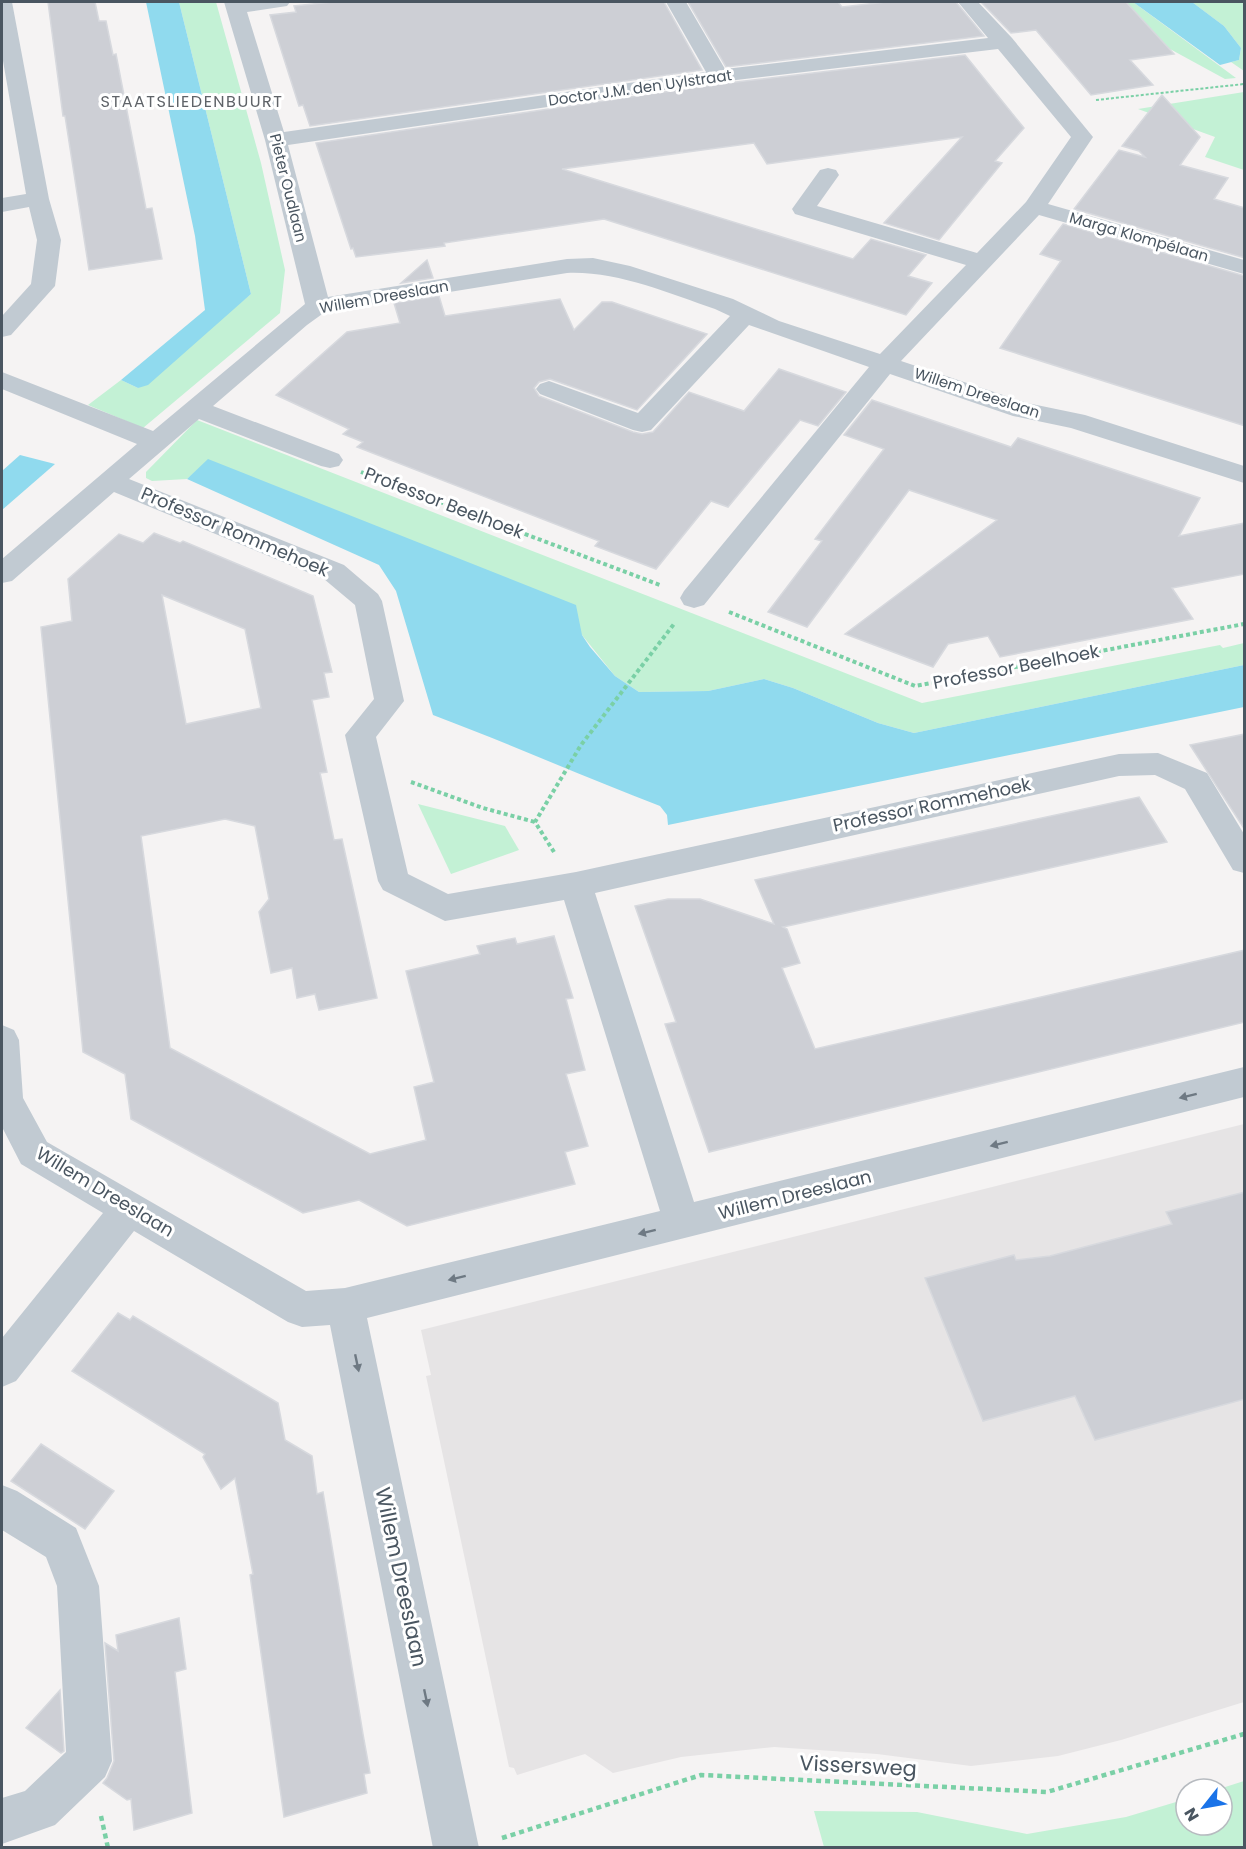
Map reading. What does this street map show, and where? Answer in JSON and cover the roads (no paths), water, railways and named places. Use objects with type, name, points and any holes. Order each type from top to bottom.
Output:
[{"type":"street","points":[[2,2],[8,80],[49,240],[43,286],[2,330]]},
{"type":"street","points":[[235,4],[280,2]]},
{"type":"street","points":[[676,2],[719,76]]},
{"type":"street","points":[[694,598],[886,363],[1034,207],[1082,137],[1053,105],[1005,42],[969,2]]},
{"type":"street","name":"Pieter Oudlaan","points":[[235,4],[276,140],[318,306]]},
{"type":"street","name":"Doctor J.M. den Uylstraat","points":[[276,140],[719,76],[1005,42]]},
{"type":"street","points":[[828,175],[804,209],[982,262]]},
{"type":"street","points":[[2,205],[38,199]]},
{"type":"street","name":"Marga Klompélaan","points":[[1034,207],[1245,267]]},
{"type":"street","name":"Willem Dreeslaan","points":[[2,574],[154,441],[318,306],[567,266],[593,265],[622,271],[724,304],[770,326],[1022,410],[1076,421],[1245,475]]},
{"type":"street","points":[[549,389],[642,424],[746,314]]},
{"type":"street","points":[[2,380],[154,441]]},
{"type":"street","points":[[194,408],[330,460]]},
{"type":"street","name":"Professor Rommehoek","points":[[110,481],[334,572],[368,601],[389,701],[360,735],[394,881],[445,908],[576,885],[1119,765],[1158,764],[1196,782],[1245,861]]},
{"type":"street","points":[[576,885],[682,1223]]},
{"type":"street","name":"Willem Dreeslaan","points":[[2,1040],[5,1099],[34,1153],[302,1309],[345,1306],[1245,1082]]},
{"type":"street","points":[[2,1368],[130,1208]]},
{"type":"street","name":"Willem Dreeslaan","points":[[345,1306],[476,1844]]},
{"type":"street","points":[[2,1506],[61,1543],[78,1586],[89,1761],[39,1809],[2,1821]]},
{"type":"water","points":[[146,2],[179,2],[251,294],[148,385],[138,388],[121,380],[205,310],[195,236]]},
{"type":"water","points":[[1133,2],[1192,2],[1224,26],[1241,48],[1239,60],[1220,65]]},
{"type":"water","points":[[20,455],[55,464],[2,510],[2,471]]},
{"type":"water","points":[[208,459],[576,605],[582,635],[590,647],[615,676],[639,692],[708,691],[764,679],[793,688],[878,723],[914,733],[1244,665],[1244,707],[668,825],[667,815],[660,806],[433,715],[396,591],[379,565],[187,479]]},
{"type":"district","name":"STAATSLIEDENBUURT","points":[[192,101]]}]
